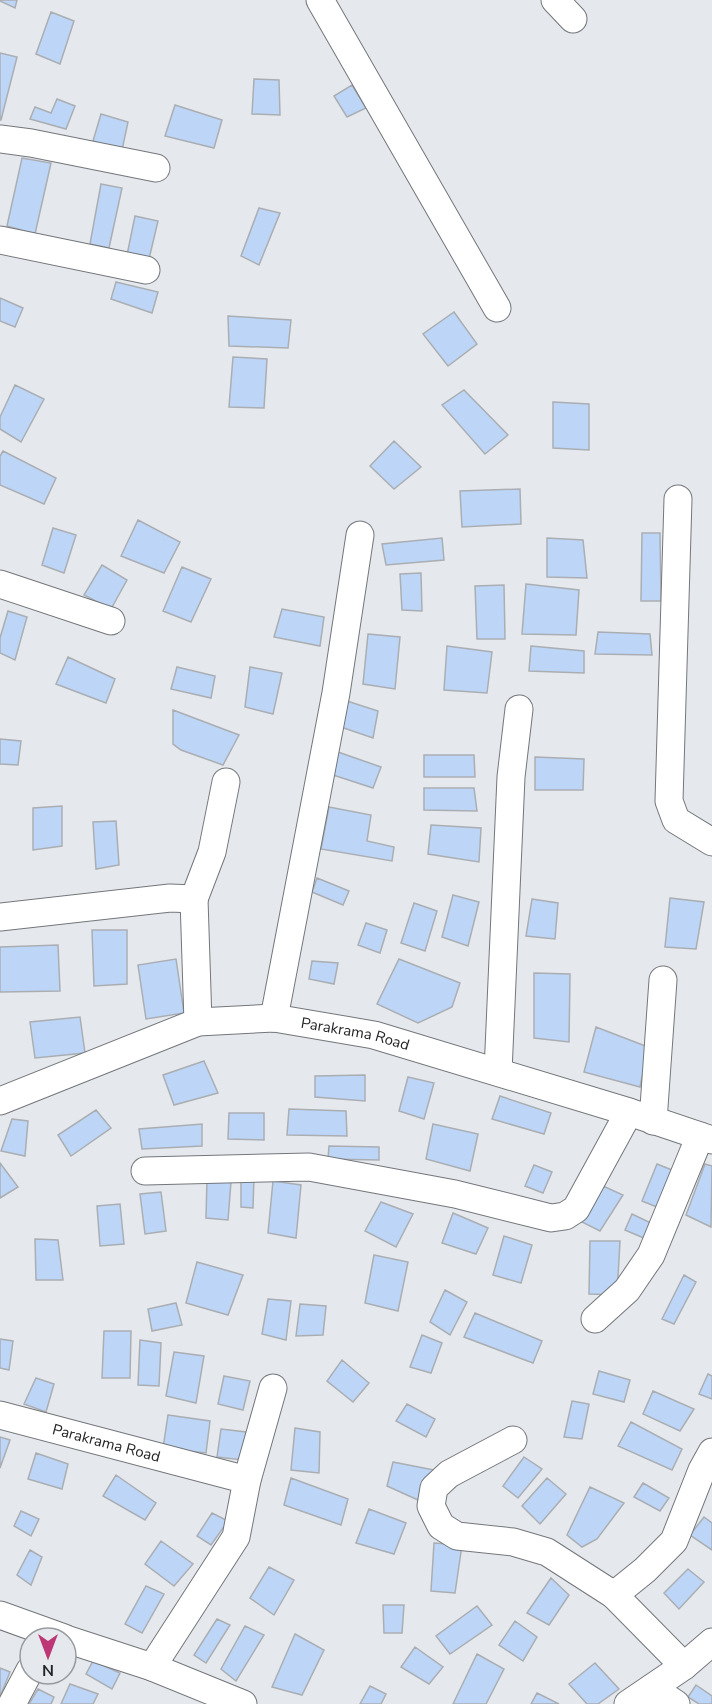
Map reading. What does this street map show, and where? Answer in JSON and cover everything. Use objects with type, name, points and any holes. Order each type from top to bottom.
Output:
[{"type":"street","points":[[321,0],[497,308]]},
{"type":"street","points":[[0,139],[156,168]]},
{"type":"street","points":[[0,240],[146,270]]},
{"type":"street","points":[[678,500],[669,801],[676,820],[712,842]]},
{"type":"street","points":[[274,1018],[336,693],[360,535]]},
{"type":"street","points":[[0,584],[111,621]]},
{"type":"street","points":[[498,1072],[511,777],[519,709]]},
{"type":"street","points":[[198,1022],[194,899],[212,852],[226,782]]},
{"type":"street","points":[[0,917],[170,898],[194,899]]},
{"type":"street","points":[[145,1172],[309,1167],[454,1194],[551,1218],[564,1216],[576,1209],[641,1116],[663,980]]},
{"type":"street","name":"Parakrama Road","points":[[0,1101],[198,1022],[274,1018],[374,1035],[706,1138]]},
{"type":"street","points":[[595,1319],[627,1290],[651,1255],[706,1138]]},
{"type":"street","points":[[152,1667],[236,1537],[247,1480],[273,1388]]},
{"type":"street","name":"Parakrama Road","points":[[0,1415],[247,1480]]},
{"type":"street","points":[[513,1440],[449,1474],[434,1488],[431,1506],[441,1526],[457,1536],[513,1542],[547,1552],[614,1595],[684,1666]]},
{"type":"street","points":[[614,1595],[645,1570],[674,1541],[702,1470],[712,1452]]},
{"type":"street","points":[[0,1615],[28,1626]]},
{"type":"street","points":[[628,1704],[684,1666],[712,1641]]},
{"type":"street","points":[[78,1644],[152,1667],[243,1704]]},
{"type":"street","points":[[12,1704],[22,1686]]},
{"type":"street","points":[[652,1688],[676,1704]]},
{"type":"building","points":[[17,0],[15,8],[0,1]]},
{"type":"building","points":[[51,12],[74,21],[60,64],[36,54]]},
{"type":"building","points":[[0,53],[17,57],[1,120],[0,120]]},
{"type":"building","points":[[254,79],[279,80],[280,115],[252,114]]},
{"type":"building","points":[[352,85],[366,108],[347,117],[334,96]]},
{"type":"building","points":[[57,99],[75,106],[66,129],[30,119],[35,107],[51,113]]},
{"type":"building","points":[[175,105],[222,120],[214,148],[165,136]]},
{"type":"building","points":[[101,114],[128,122],[122,150],[93,141]]},
{"type":"building","points":[[22,158],[51,163],[35,234],[7,226]]},
{"type":"building","points":[[101,184],[122,188],[109,248],[90,244]]},
{"type":"building","points":[[259,208],[280,213],[259,265],[241,256]]},
{"type":"building","points":[[135,216],[158,221],[149,259],[127,255]]},
{"type":"building","points":[[116,282],[158,292],[152,313],[111,299]]},
{"type":"building","points":[[0,298],[23,308],[15,327],[0,321]]},
{"type":"building","points":[[454,312],[477,344],[448,366],[423,334]]},
{"type":"building","points":[[228,316],[291,320],[288,348],[229,346]]},
{"type":"building","points":[[233,357],[267,359],[264,408],[229,407]]},
{"type":"building","points":[[15,385],[44,399],[21,442],[0,429],[0,417]]},
{"type":"building","points":[[464,390],[508,435],[485,454],[442,405]]},
{"type":"building","points":[[553,402],[589,404],[589,450],[553,448]]},
{"type":"building","points":[[394,441],[421,467],[394,489],[370,466]]},
{"type":"building","points":[[3,451],[56,478],[44,504],[0,485],[0,456]]},
{"type":"building","points":[[520,489],[521,524],[462,527],[460,491]]},
{"type":"building","points":[[138,520],[180,542],[164,573],[121,556]]},
{"type":"building","points":[[53,528],[76,535],[64,573],[42,565]]},
{"type":"building","points":[[642,533],[660,533],[661,601],[641,601]]},
{"type":"building","points":[[442,538],[444,560],[386,565],[382,544]]},
{"type":"building","points":[[547,538],[583,540],[587,578],[547,577]]},
{"type":"building","points":[[102,565],[127,580],[111,609],[84,595]]},
{"type":"building","points":[[182,567],[211,579],[191,622],[163,611]]},
{"type":"building","points":[[421,573],[422,611],[402,610],[400,574]]},
{"type":"building","points":[[526,584],[579,590],[576,635],[522,634]]},
{"type":"building","points":[[504,585],[505,639],[477,639],[475,586]]},
{"type":"building","points":[[282,609],[324,617],[320,646],[274,637]]},
{"type":"building","points":[[8,611],[27,617],[15,660],[0,653],[0,638]]},
{"type":"building","points":[[598,632],[650,634],[652,655],[595,654]]},
{"type":"building","points":[[368,634],[400,637],[395,689],[363,684]]},
{"type":"building","points":[[447,646],[492,652],[487,693],[444,690]]},
{"type":"building","points":[[531,646],[584,651],[584,673],[529,671]]},
{"type":"building","points":[[68,657],[115,679],[106,703],[56,684]]},
{"type":"building","points":[[177,667],[215,676],[211,698],[171,689]]},
{"type":"building","points":[[250,667],[282,673],[273,714],[245,707]]},
{"type":"building","points":[[347,701],[378,711],[373,738],[338,726]]},
{"type":"building","points":[[173,710],[239,735],[223,765],[181,750],[173,744]]},
{"type":"building","points":[[0,739],[21,741],[18,765],[0,764]]},
{"type":"building","points":[[338,752],[381,767],[373,788],[330,774]]},
{"type":"building","points":[[424,755],[474,755],[475,777],[424,777]]},
{"type":"building","points":[[535,757],[584,759],[583,790],[535,790]]},
{"type":"building","points":[[424,788],[474,788],[477,811],[424,810]]},
{"type":"building","points":[[62,806],[62,846],[33,850],[33,808]]},
{"type":"building","points":[[329,807],[371,815],[367,841],[394,847],[392,861],[321,849]]},
{"type":"building","points":[[116,821],[119,865],[96,869],[93,822]]},
{"type":"building","points":[[431,825],[481,828],[479,862],[428,854]]},
{"type":"building","points":[[317,878],[349,891],[343,905],[312,892]]},
{"type":"building","points":[[453,895],[479,902],[468,946],[442,937]]},
{"type":"building","points":[[670,898],[704,902],[696,949],[665,947]]},
{"type":"building","points":[[532,899],[558,903],[555,939],[526,936]]},
{"type":"building","points":[[414,903],[437,911],[425,951],[401,943]]},
{"type":"building","points":[[366,923],[387,930],[380,953],[358,945]]},
{"type":"building","points":[[92,930],[127,930],[127,984],[94,986]]},
{"type":"building","points":[[58,945],[60,991],[0,992],[0,947]]},
{"type":"building","points":[[176,959],[184,1013],[146,1019],[138,965]]},
{"type":"building","points":[[399,959],[460,983],[452,1007],[418,1023],[377,1004]]},
{"type":"building","points":[[312,961],[338,963],[334,984],[309,979]]},
{"type":"building","points":[[534,973],[570,974],[569,1042],[534,1038]]},
{"type":"building","points":[[80,1017],[85,1053],[35,1058],[30,1022]]},
{"type":"building","points":[[596,1027],[648,1047],[640,1087],[584,1072]]},
{"type":"building","points":[[204,1061],[218,1093],[174,1105],[163,1075]]},
{"type":"building","points":[[365,1075],[365,1101],[315,1097],[315,1076]]},
{"type":"building","points":[[408,1077],[434,1083],[424,1119],[399,1111]]},
{"type":"building","points":[[500,1096],[551,1113],[544,1134],[492,1119]]},
{"type":"building","points":[[289,1109],[346,1111],[347,1136],[287,1135]]},
{"type":"building","points":[[96,1110],[111,1128],[71,1156],[58,1135]]},
{"type":"building","points":[[229,1113],[264,1113],[264,1140],[228,1139]]},
{"type":"building","points":[[12,1119],[28,1121],[25,1156],[1,1151]]},
{"type":"building","points":[[202,1124],[202,1146],[142,1149],[139,1129]]},
{"type":"building","points":[[433,1124],[478,1134],[470,1171],[426,1159]]},
{"type":"building","points":[[329,1146],[379,1147],[379,1160],[328,1159]]},
{"type":"building","points":[[0,1163],[18,1187],[0,1198]]},
{"type":"building","points":[[657,1164],[672,1170],[657,1207],[642,1201]]},
{"type":"building","points":[[705,1164],[712,1166],[711,1227],[686,1215]]},
{"type":"building","points":[[534,1165],[552,1172],[543,1193],[525,1186]]},
{"type":"building","points":[[241,1175],[254,1176],[253,1208],[241,1207]]},
{"type":"building","points":[[207,1178],[231,1182],[228,1220],[206,1218]]},
{"type":"building","points":[[273,1181],[301,1185],[296,1238],[268,1233]]},
{"type":"building","points":[[603,1186],[623,1195],[600,1231],[582,1222]]},
{"type":"building","points":[[161,1192],[166,1231],[145,1234],[140,1194]]},
{"type":"building","points":[[381,1202],[413,1214],[396,1247],[365,1231]]},
{"type":"building","points":[[120,1204],[124,1244],[100,1246],[97,1206]]},
{"type":"building","points":[[453,1213],[488,1228],[476,1254],[442,1243]]},
{"type":"building","points":[[632,1214],[653,1224],[646,1239],[625,1230]]},
{"type":"building","points":[[504,1236],[532,1245],[521,1283],[493,1275]]},
{"type":"building","points":[[35,1239],[58,1240],[63,1280],[36,1280]]},
{"type":"building","points":[[590,1241],[620,1241],[617,1295],[589,1294]]},
{"type":"building","points":[[374,1255],[408,1262],[398,1311],[365,1303]]},
{"type":"building","points":[[197,1262],[243,1275],[228,1315],[186,1303]]},
{"type":"building","points":[[684,1275],[696,1282],[674,1324],[662,1319]]},
{"type":"building","points":[[445,1290],[467,1302],[450,1335],[430,1322]]},
{"type":"building","points":[[268,1299],[291,1301],[286,1340],[262,1334]]},
{"type":"building","points":[[176,1303],[182,1325],[152,1331],[148,1309]]},
{"type":"building","points":[[300,1304],[326,1306],[323,1335],[296,1336]]},
{"type":"building","points":[[475,1313],[542,1341],[533,1363],[464,1337]]},
{"type":"building","points":[[104,1331],[131,1331],[130,1378],[102,1378]]},
{"type":"building","points":[[422,1335],[442,1343],[431,1373],[410,1367]]},
{"type":"building","points":[[0,1339],[13,1341],[9,1370],[0,1368]]},
{"type":"building","points":[[140,1340],[161,1343],[159,1386],[138,1385]]},
{"type":"building","points":[[174,1352],[204,1356],[196,1403],[166,1396]]},
{"type":"building","points":[[342,1360],[369,1383],[353,1402],[327,1381]]},
{"type":"building","points":[[599,1371],[630,1380],[624,1402],[593,1394]]},
{"type":"building","points":[[708,1374],[712,1376],[712,1399],[699,1394]]},
{"type":"building","points":[[224,1376],[250,1381],[243,1410],[218,1404]]},
{"type":"building","points":[[36,1378],[54,1384],[46,1412],[24,1404]]},
{"type":"building","points":[[653,1391],[694,1409],[680,1431],[643,1414]]},
{"type":"building","points":[[572,1401],[589,1404],[582,1439],[564,1437]]},
{"type":"building","points":[[407,1404],[435,1419],[426,1437],[396,1421]]},
{"type":"building","points":[[168,1415],[210,1421],[206,1453],[163,1448]]},
{"type":"building","points":[[631,1422],[682,1449],[672,1470],[618,1446]]},
{"type":"building","points":[[295,1428],[320,1432],[319,1473],[291,1470]]},
{"type":"building","points":[[221,1429],[246,1432],[243,1460],[217,1457]]},
{"type":"building","points":[[0,1437],[10,1440],[0,1468]]},
{"type":"building","points":[[36,1453],[68,1464],[62,1489],[28,1479]]},
{"type":"building","points":[[524,1457],[542,1469],[518,1498],[503,1486]]},
{"type":"building","points":[[393,1462],[439,1471],[418,1500],[387,1486]]},
{"type":"building","points":[[116,1475],[156,1503],[145,1520],[103,1496]]},
{"type":"building","points":[[291,1478],[348,1499],[341,1525],[284,1505]]},
{"type":"building","points":[[547,1478],[566,1494],[540,1524],[522,1506]]},
{"type":"building","points":[[643,1483],[669,1498],[660,1511],[634,1497]]},
{"type":"building","points":[[590,1487],[624,1503],[597,1539],[582,1547],[567,1535]]},
{"type":"building","points":[[369,1509],[406,1523],[394,1554],[356,1543]]},
{"type":"building","points":[[21,1511],[39,1519],[31,1536],[14,1526]]},
{"type":"building","points":[[212,1513],[228,1521],[211,1545],[197,1536]]},
{"type":"building","points":[[704,1517],[712,1523],[712,1550],[690,1535]]},
{"type":"building","points":[[161,1541],[193,1564],[174,1586],[145,1564]]},
{"type":"building","points":[[434,1543],[462,1545],[455,1593],[431,1591]]},
{"type":"building","points":[[30,1550],[42,1557],[31,1585],[17,1575]]},
{"type":"building","points":[[269,1567],[294,1580],[274,1615],[250,1598]]},
{"type":"building","points":[[688,1569],[704,1582],[679,1609],[664,1593]]},
{"type":"building","points":[[551,1578],[569,1595],[549,1625],[527,1613]]},
{"type":"building","points":[[146,1586],[164,1594],[142,1633],[125,1624]]},
{"type":"building","points":[[383,1605],[404,1605],[402,1633],[384,1633]]},
{"type":"building","points":[[477,1606],[492,1625],[450,1654],[436,1636]]},
{"type":"building","points":[[217,1619],[230,1625],[206,1663],[194,1655]]},
{"type":"building","points":[[515,1621],[537,1637],[523,1661],[499,1645]]},
{"type":"building","points":[[245,1626],[264,1635],[236,1681],[221,1669]]},
{"type":"building","points":[[295,1634],[324,1650],[302,1695],[272,1687]]},
{"type":"building","points":[[415,1647],[443,1667],[429,1684],[401,1667]]},
{"type":"building","points":[[477,1654],[504,1669],[486,1704],[453,1704]]},
{"type":"building","points":[[93,1661],[120,1673],[112,1689],[86,1674]]},
{"type":"building","points":[[595,1663],[619,1689],[598,1704],[587,1704],[569,1684]]},
{"type":"building","points":[[0,1668],[10,1672],[0,1697]]},
{"type":"building","points":[[696,1685],[712,1696],[712,1704],[699,1704],[688,1697]]},
{"type":"building","points":[[69,1686],[98,1694],[93,1704],[61,1704]]},
{"type":"building","points":[[370,1686],[386,1694],[381,1704],[360,1704]]},
{"type":"building","points":[[38,1689],[54,1697],[51,1704],[29,1704]]},
{"type":"building","points":[[537,1693],[559,1704],[531,1704]]}]
